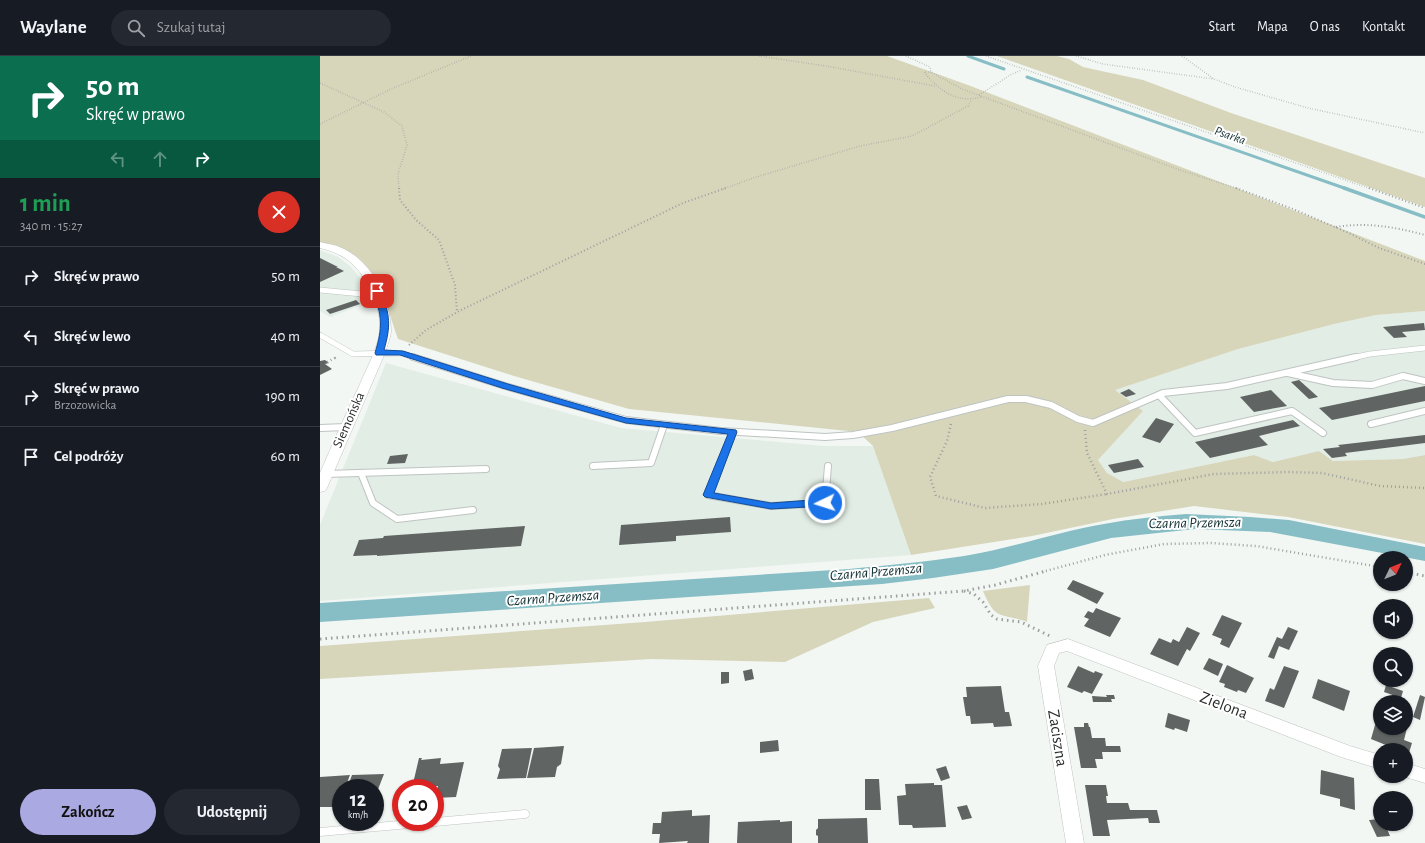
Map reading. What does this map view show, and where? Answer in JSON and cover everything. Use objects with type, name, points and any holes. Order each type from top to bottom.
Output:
[{"type":"street","name":"Siemońska","points":[[320,246],[341,251],[355,261],[375,286],[384,310],[385,333],[379,353],[320,488]]},
{"type":"street","name":"Zielona","points":[[1068,645],[1347,752],[1373,760]]},
{"type":"street","name":"Zaciszna","points":[[1068,645],[1053,649],[1046,666],[1075,843]]},
{"type":"street","points":[[1413,772],[1425,776]]},
{"type":"lane","points":[[320,290],[362,294],[377,291]]},
{"type":"lane","points":[[320,335],[353,354],[400,353],[505,386],[626,420],[733,432],[825,437],[853,435],[1008,399],[1026,399],[1051,405],[1078,419],[1093,423],[1164,393],[1227,386],[1370,354],[1425,348]]},
{"type":"lane","points":[[1287,372],[1333,383],[1372,385],[1403,376],[1425,382]]},
{"type":"lane","points":[[1159,395],[1195,433],[1292,412],[1323,433]]},
{"type":"lane","points":[[1371,424],[1425,411]]},
{"type":"lane","points":[[593,466],[651,463],[664,425]]},
{"type":"lane","points":[[320,428],[346,427]]},
{"type":"lane","points":[[733,432],[708,495],[771,506],[825,503],[828,466]]},
{"type":"lane","points":[[326,474],[486,470]]},
{"type":"lane","points":[[361,473],[373,502],[397,519],[473,510]]},
{"type":"lane","points":[[444,821],[525,814]]},
{"type":"lane","points":[[320,832],[392,826]]},
{"type":"path","points":[[320,124],[391,89],[471,56]]},
{"type":"path","points":[[758,56],[833,67],[935,86],[952,96],[965,100],[972,100],[982,96]]},
{"type":"path","points":[[906,56],[930,67],[931,72]]},
{"type":"path","points":[[986,56],[1425,208]]},
{"type":"path","points":[[1076,56],[1104,64],[1214,79],[1235,87],[1308,108],[1425,133]]},
{"type":"path","points":[[1182,56],[1214,79]]},
{"type":"path","points":[[979,95],[1012,74],[1023,70]]},
{"type":"path","points":[[935,86],[924,72],[931,72],[951,84],[979,95],[1178,169],[1232,186],[1336,227],[1379,248],[1425,264]]},
{"type":"path","points":[[320,83],[384,112],[402,126],[407,145],[398,174],[400,200],[416,220],[439,240],[455,285],[457,312]]},
{"type":"path","points":[[400,353],[426,330],[457,312],[683,203],[718,190],[738,185],[753,178],[860,146],[912,136],[968,106],[972,100]]},
{"type":"path","points":[[1336,227],[1353,224],[1383,224],[1425,235]]},
{"type":"path","points":[[953,413],[947,441],[930,477],[936,496],[985,508],[1042,504],[1107,494],[1214,474],[1282,472],[1322,474],[1380,486],[1425,488]]},
{"type":"path","points":[[1086,421],[1087,453],[1107,494]]},
{"type":"path","points":[[320,639],[964,591],[995,585],[1105,555],[1164,544],[1210,543],[1256,546],[1302,552],[1373,566]]},
{"type":"path","points":[[1413,573],[1425,576]]},
{"type":"path","points":[[964,591],[974,594],[983,602],[991,615],[997,618],[1021,622],[1068,645]]},
{"type":"shaded area","points":[[320,250],[338,257],[350,266],[361,279],[365,288],[361,291],[362,294],[364,297],[369,297],[372,301],[330,317],[320,311]]},
{"type":"shaded area","points":[[1425,311],[1425,455],[1403,459],[1333,461],[1319,451],[1273,462],[1254,455],[1122,482],[1107,473],[1098,460],[1143,411],[1114,390],[1238,349],[1334,324],[1376,315]]},
{"type":"shaded area","points":[[386,363],[621,428],[824,446],[873,446],[911,555],[320,601],[320,525]]},
{"type":"green space","points":[[320,56],[887,56],[968,85],[1425,261],[1425,311],[1376,315],[1334,324],[1238,349],[1115,390],[1143,411],[1098,460],[1107,473],[1123,482],[1254,455],[1273,462],[1319,451],[1333,461],[1403,459],[1425,455],[1425,544],[1288,517],[1194,506],[1113,519],[1032,536],[911,555],[873,446],[858,432],[629,409],[514,376],[398,339],[387,306],[374,277],[353,255],[338,247],[320,243]]},
{"type":"green space","points":[[997,56],[1057,56],[1069,59],[1083,67],[1143,80],[1231,113],[1425,178],[1425,207]]},
{"type":"green space","points":[[1030,585],[1027,622],[996,612],[992,608],[983,591]]},
{"type":"green space","points":[[929,598],[935,608],[873,622],[785,662],[651,659],[320,679],[320,646],[645,622]]},
{"type":"water","name":"Czarna Przemsza","points":[[1186,514],[1289,520],[1425,547],[1425,561],[1413,559],[1413,551],[1373,551],[1270,532],[1195,529],[1111,538],[993,569],[882,584],[320,622],[320,603],[849,569],[982,553],[1069,531],[1145,518]]},
{"type":"building","points":[[320,258],[338,267],[336,267],[344,271],[320,282]]},
{"type":"building","points":[[356,300],[360,304],[330,314],[326,310]]},
{"type":"building","points":[[1424,323],[1425,330],[1402,332],[1407,337],[1394,338],[1383,327]]},
{"type":"building","points":[[325,360],[329,363],[325,364],[332,369],[320,375],[320,361]]},
{"type":"building","points":[[1299,380],[1318,397],[1309,399],[1291,382]]},
{"type":"building","points":[[1425,386],[1425,401],[1332,420],[1319,408]]},
{"type":"building","points":[[1129,389],[1136,394],[1126,397],[1120,393]]},
{"type":"building","points":[[1271,390],[1287,406],[1254,412],[1240,397]]},
{"type":"building","points":[[1156,418],[1174,424],[1160,443],[1142,437]]},
{"type":"building","points":[[1293,420],[1300,426],[1259,436],[1268,445],[1210,458],[1195,442]]},
{"type":"building","points":[[1425,435],[1425,443],[1345,453],[1347,456],[1332,458],[1323,449],[1340,447],[1338,445]]},
{"type":"building","points":[[408,454],[405,463],[387,464],[390,456]]},
{"type":"building","points":[[1138,459],[1144,467],[1114,473],[1108,465]]},
{"type":"building","points":[[730,517],[731,532],[676,536],[676,541],[619,545],[621,525]]},
{"type":"building","points":[[525,526],[521,546],[377,556],[353,556],[359,540],[383,538],[384,536]]},
{"type":"building","points":[[1073,580],[1104,593],[1097,604],[1067,589]]},
{"type":"building","points":[[1096,608],[1121,618],[1110,637],[1084,626],[1089,619],[1084,617],[1088,611],[1093,613]]},
{"type":"building","points":[[1222,615],[1242,623],[1229,648],[1220,644],[1222,639],[1212,635]]},
{"type":"building","points":[[1187,627],[1200,633],[1190,651],[1187,649],[1178,666],[1150,654],[1159,638],[1171,643],[1173,639],[1179,642]]},
{"type":"building","points":[[1288,627],[1298,631],[1289,650],[1279,646],[1274,659],[1268,657],[1277,637],[1282,639]]},
{"type":"building","points":[[1209,658],[1223,664],[1218,676],[1203,669]]},
{"type":"building","points":[[1227,665],[1254,678],[1246,693],[1238,690],[1237,692],[1224,687],[1225,684],[1219,682]]},
{"type":"building","points":[[1078,666],[1094,673],[1095,671],[1103,674],[1092,694],[1084,691],[1082,693],[1067,687]]},
{"type":"building","points":[[1284,666],[1299,671],[1284,708],[1265,701],[1270,688],[1274,690]]},
{"type":"building","points":[[752,669],[754,679],[745,681],[743,671]]},
{"type":"building","points":[[721,672],[729,672],[729,683],[721,684]]},
{"type":"building","points":[[1318,679],[1350,691],[1344,711],[1312,698]]},
{"type":"building","points":[[1001,686],[1005,712],[1009,712],[1012,726],[994,727],[993,723],[971,724],[970,716],[966,716],[963,697],[967,697],[966,687]]},
{"type":"building","points":[[1385,687],[1392,687],[1403,691],[1402,695],[1392,695],[1384,692]]},
{"type":"building","points":[[1106,695],[1114,695],[1115,699],[1111,699],[1112,702],[1093,702],[1092,696],[1107,697]]},
{"type":"building","points":[[1420,695],[1425,697],[1420,720],[1413,717]]},
{"type":"building","points":[[1168,713],[1190,720],[1187,732],[1175,728],[1174,730],[1165,727]]},
{"type":"building","points":[[1084,723],[1088,723],[1092,738],[1105,738],[1106,746],[1120,746],[1121,752],[1102,752],[1103,759],[1095,759],[1097,768],[1081,768],[1074,727],[1084,727]]},
{"type":"building","points":[[1373,732],[1373,735],[1405,735],[1404,740],[1412,743],[1381,743],[1371,739]]},
{"type":"building","points":[[778,740],[779,751],[760,753],[760,742]]},
{"type":"building","points":[[564,746],[561,764],[557,767],[555,777],[527,778],[534,748]]},
{"type":"building","points":[[532,748],[526,778],[497,779],[500,769],[498,766],[502,749]]},
{"type":"building","points":[[419,758],[422,758],[421,760],[441,758],[440,764],[464,762],[456,797],[444,798],[444,779],[414,779]]},
{"type":"building","points":[[946,766],[950,778],[941,781],[936,769]]},
{"type":"building","points":[[1321,770],[1354,778],[1355,810],[1340,806],[1340,799],[1320,794]]},
{"type":"building","points":[[384,774],[382,779],[350,779],[352,775]]},
{"type":"building","points":[[350,775],[348,779],[332,779],[332,807],[320,807],[320,777]]},
{"type":"building","points":[[865,779],[879,779],[881,810],[865,810]]},
{"type":"building","points":[[934,783],[934,785],[942,785],[946,827],[913,828],[912,825],[899,825],[897,796],[906,795],[905,784]]},
{"type":"building","points":[[1085,785],[1106,785],[1108,796],[1106,796],[1107,803],[1128,803],[1130,810],[1157,810],[1160,823],[1149,823],[1148,818],[1107,820],[1110,836],[1093,836]]},
{"type":"building","points":[[967,805],[972,818],[962,820],[957,807]]},
{"type":"building","points":[[692,810],[692,816],[710,815],[709,843],[687,843],[688,841],[659,843],[660,834],[652,834],[653,823],[661,823],[662,812]]},
{"type":"building","points":[[867,818],[868,843],[818,843],[816,830],[818,828],[818,819]]},
{"type":"building","points":[[780,820],[780,822],[792,821],[792,843],[737,843],[738,822]]},
{"type":"building","points":[[1369,820],[1373,820],[1373,828]]},
{"type":"building","points":[[1374,831],[1388,831],[1390,836],[1377,837]]},
{"type":"waterway","name":"Psarka","points":[[968,56],[1004,69]]},
{"type":"waterway","name":"Psarka","points":[[1027,77],[1347,189]]},
{"type":"waterway","name":"Psarka","points":[[1344,188],[1425,217]]},
{"type":"route","points":[[377,291],[384,310],[385,333],[379,353],[400,353],[505,386],[626,420],[733,432],[708,495],[771,506],[825,503]]}]
